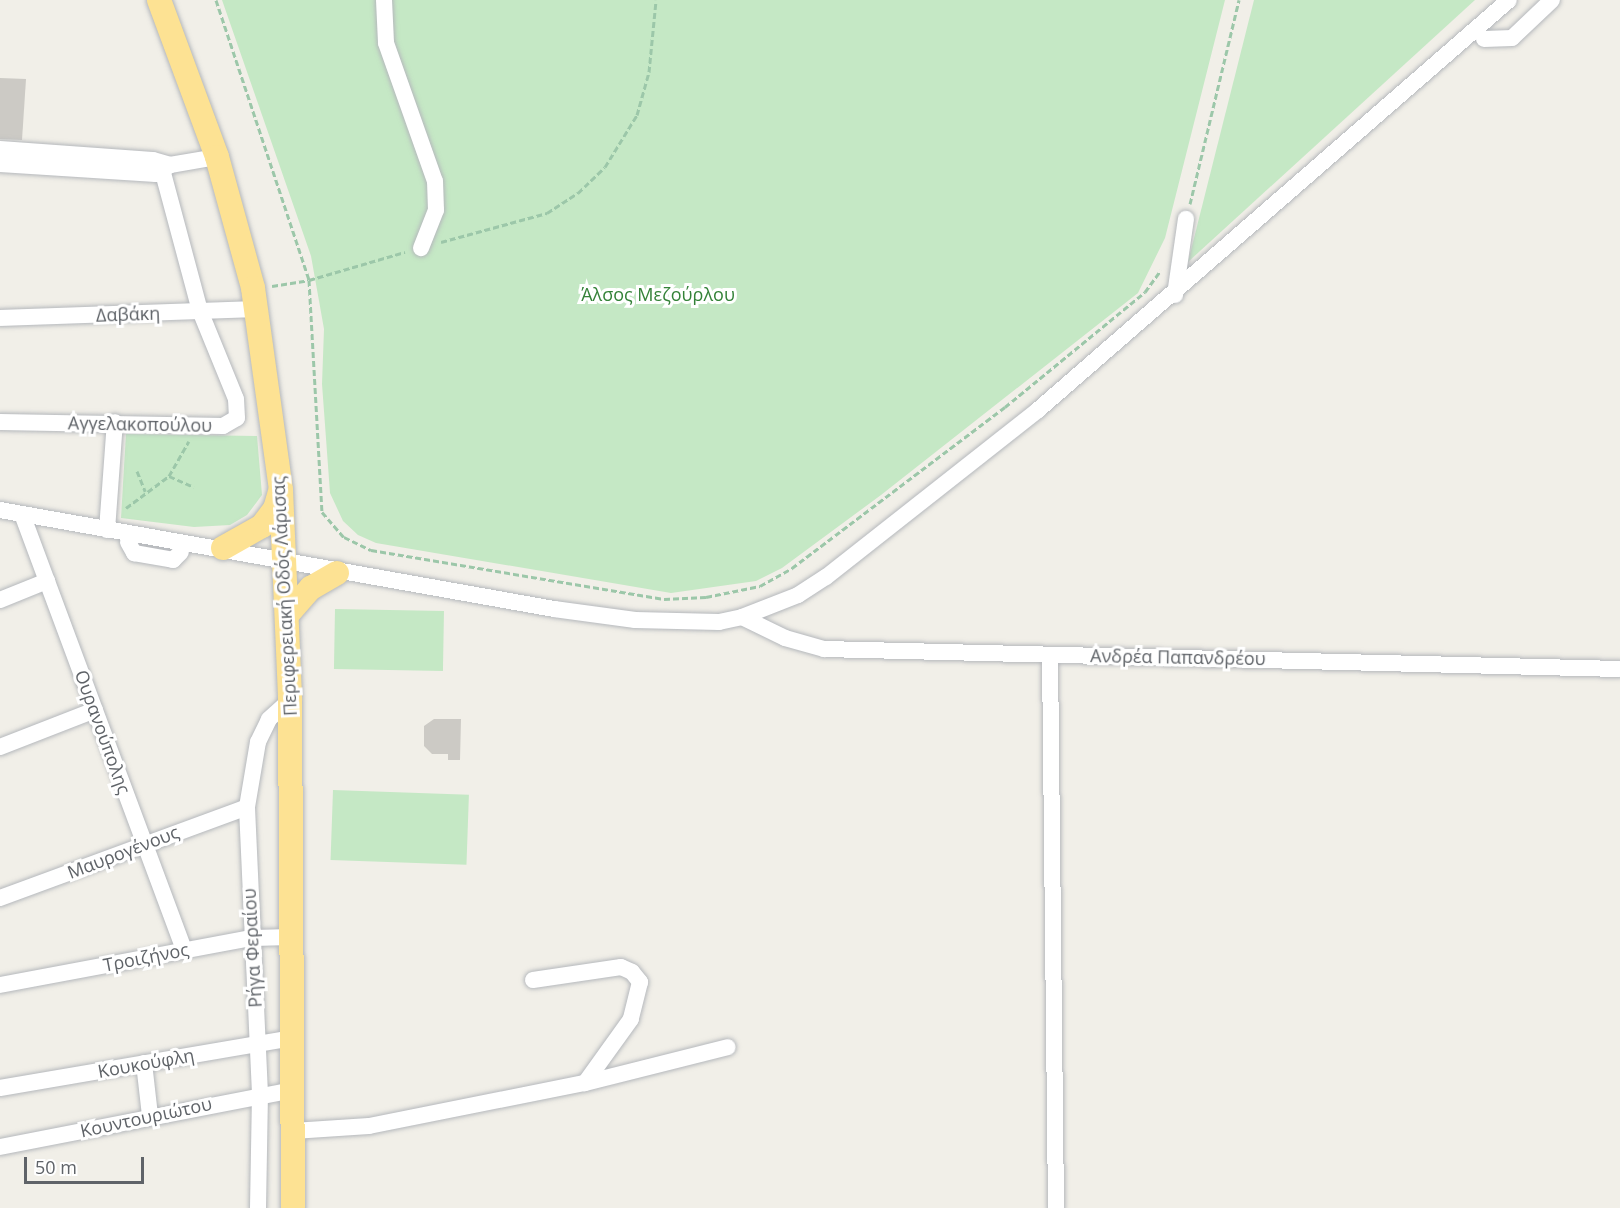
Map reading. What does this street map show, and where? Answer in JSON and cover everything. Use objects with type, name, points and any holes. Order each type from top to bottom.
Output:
[{"type":"highway","name":"Περιφερειακή Οδός Λάρισας","points":[[159,0],[216,157],[255,299],[281,490],[290,700],[293,1208]]},
{"type":"highway","points":[[224,548],[262,526],[275,508],[281,490]]},
{"type":"highway","points":[[288,614],[311,588],[337,573]]},
{"type":"street","points":[[384,0],[386,43],[435,181],[434,221],[421,248]]},
{"type":"street","points":[[0,510],[107,530],[224,548],[337,573],[635,620],[719,622],[742,617],[787,600],[826,577],[1038,410],[1174,295],[1509,0]]},
{"type":"street","points":[[1484,39],[1512,38],[1552,0]]},
{"type":"street","points":[[0,149],[153,160],[166,169]]},
{"type":"street","points":[[0,164],[166,169],[216,157]]},
{"type":"street","name":"Αγγελακοπούλου","points":[[0,422],[115,422],[223,426],[237,418],[238,411],[222,358],[200,311],[166,169]]},
{"type":"street","points":[[1174,295],[1186,219]]},
{"type":"street","name":"Δαβάκη","points":[[0,318],[200,311],[255,299]]},
{"type":"street","points":[[107,530],[115,422]]},
{"type":"street","name":"Ουρανούπολης","points":[[22,514],[184,949]]},
{"type":"street","points":[[128,542],[134,553],[173,560],[181,552]]},
{"type":"street","points":[[0,600],[47,580]]},
{"type":"street","name":"Ανδρέα Παπανδρέου","points":[[742,617],[785,638],[824,649],[1620,669]]},
{"type":"street","points":[[1050,655],[1056,1208]]},
{"type":"street","name":"Ρήγα Φεραίου","points":[[258,1208],[260,1094],[247,807],[252,759],[260,736],[269,719],[290,700]]},
{"type":"street","points":[[0,747],[95,710]]},
{"type":"street","name":"Μαυρογένους","points":[[0,898],[247,807]]},
{"type":"street","name":"Τρoιζήνος","points":[[0,985],[184,949],[252,938],[292,937]]},
{"type":"street","points":[[534,980],[621,967],[632,972],[640,982],[631,1019],[585,1083]]},
{"type":"street","name":"Κουκούφλη","points":[[0,1088],[292,1038]]},
{"type":"street","points":[[293,1131],[369,1126],[585,1083],[728,1047]]},
{"type":"street","points":[[144,1063],[150,1116]]},
{"type":"street","name":"Κουντουριώτου","points":[[0,1147],[260,1094],[293,1090]]},
{"type":"path","points":[[216,0],[309,280],[317,472],[322,512],[344,537],[371,550],[664,599],[706,597],[760,586],[792,568],[1005,407],[1145,292],[1167,261]]},
{"type":"path","points":[[547,213],[592,181],[628,135],[649,72],[656,0]]},
{"type":"path","points":[[1186,219],[1239,0]]},
{"type":"path","points":[[255,299],[297,282]]},
{"type":"path","points":[[108,511],[122,512],[145,491],[169,477],[187,448],[192,424]]},
{"type":"path","points":[[137,471],[145,491]]},
{"type":"path","points":[[169,477],[194,487]]},
{"type":"green space","name":"Άλσος Μεζούρλου","points":[[222,0],[1225,0],[1165,238],[1138,293],[881,495],[782,568],[756,581],[671,593],[376,543],[358,535],[343,521],[330,493],[322,384],[324,329],[311,256]]},
{"type":"green space","points":[[1254,0],[1475,0],[1188,262]]},
{"type":"green space","points":[[126,434],[257,436],[262,495],[247,515],[230,525],[194,527],[121,518]]},
{"type":"green space","points":[[335,609],[444,611],[443,671],[334,669]]},
{"type":"green space","points":[[333,790],[469,795],[466,865],[331,860]]},
{"type":"building","points":[[0,78],[26,79],[22,140],[0,139]]},
{"type":"building","points":[[434,719],[461,719],[460,760],[448,760],[448,754],[432,754],[424,746],[424,726]]}]
